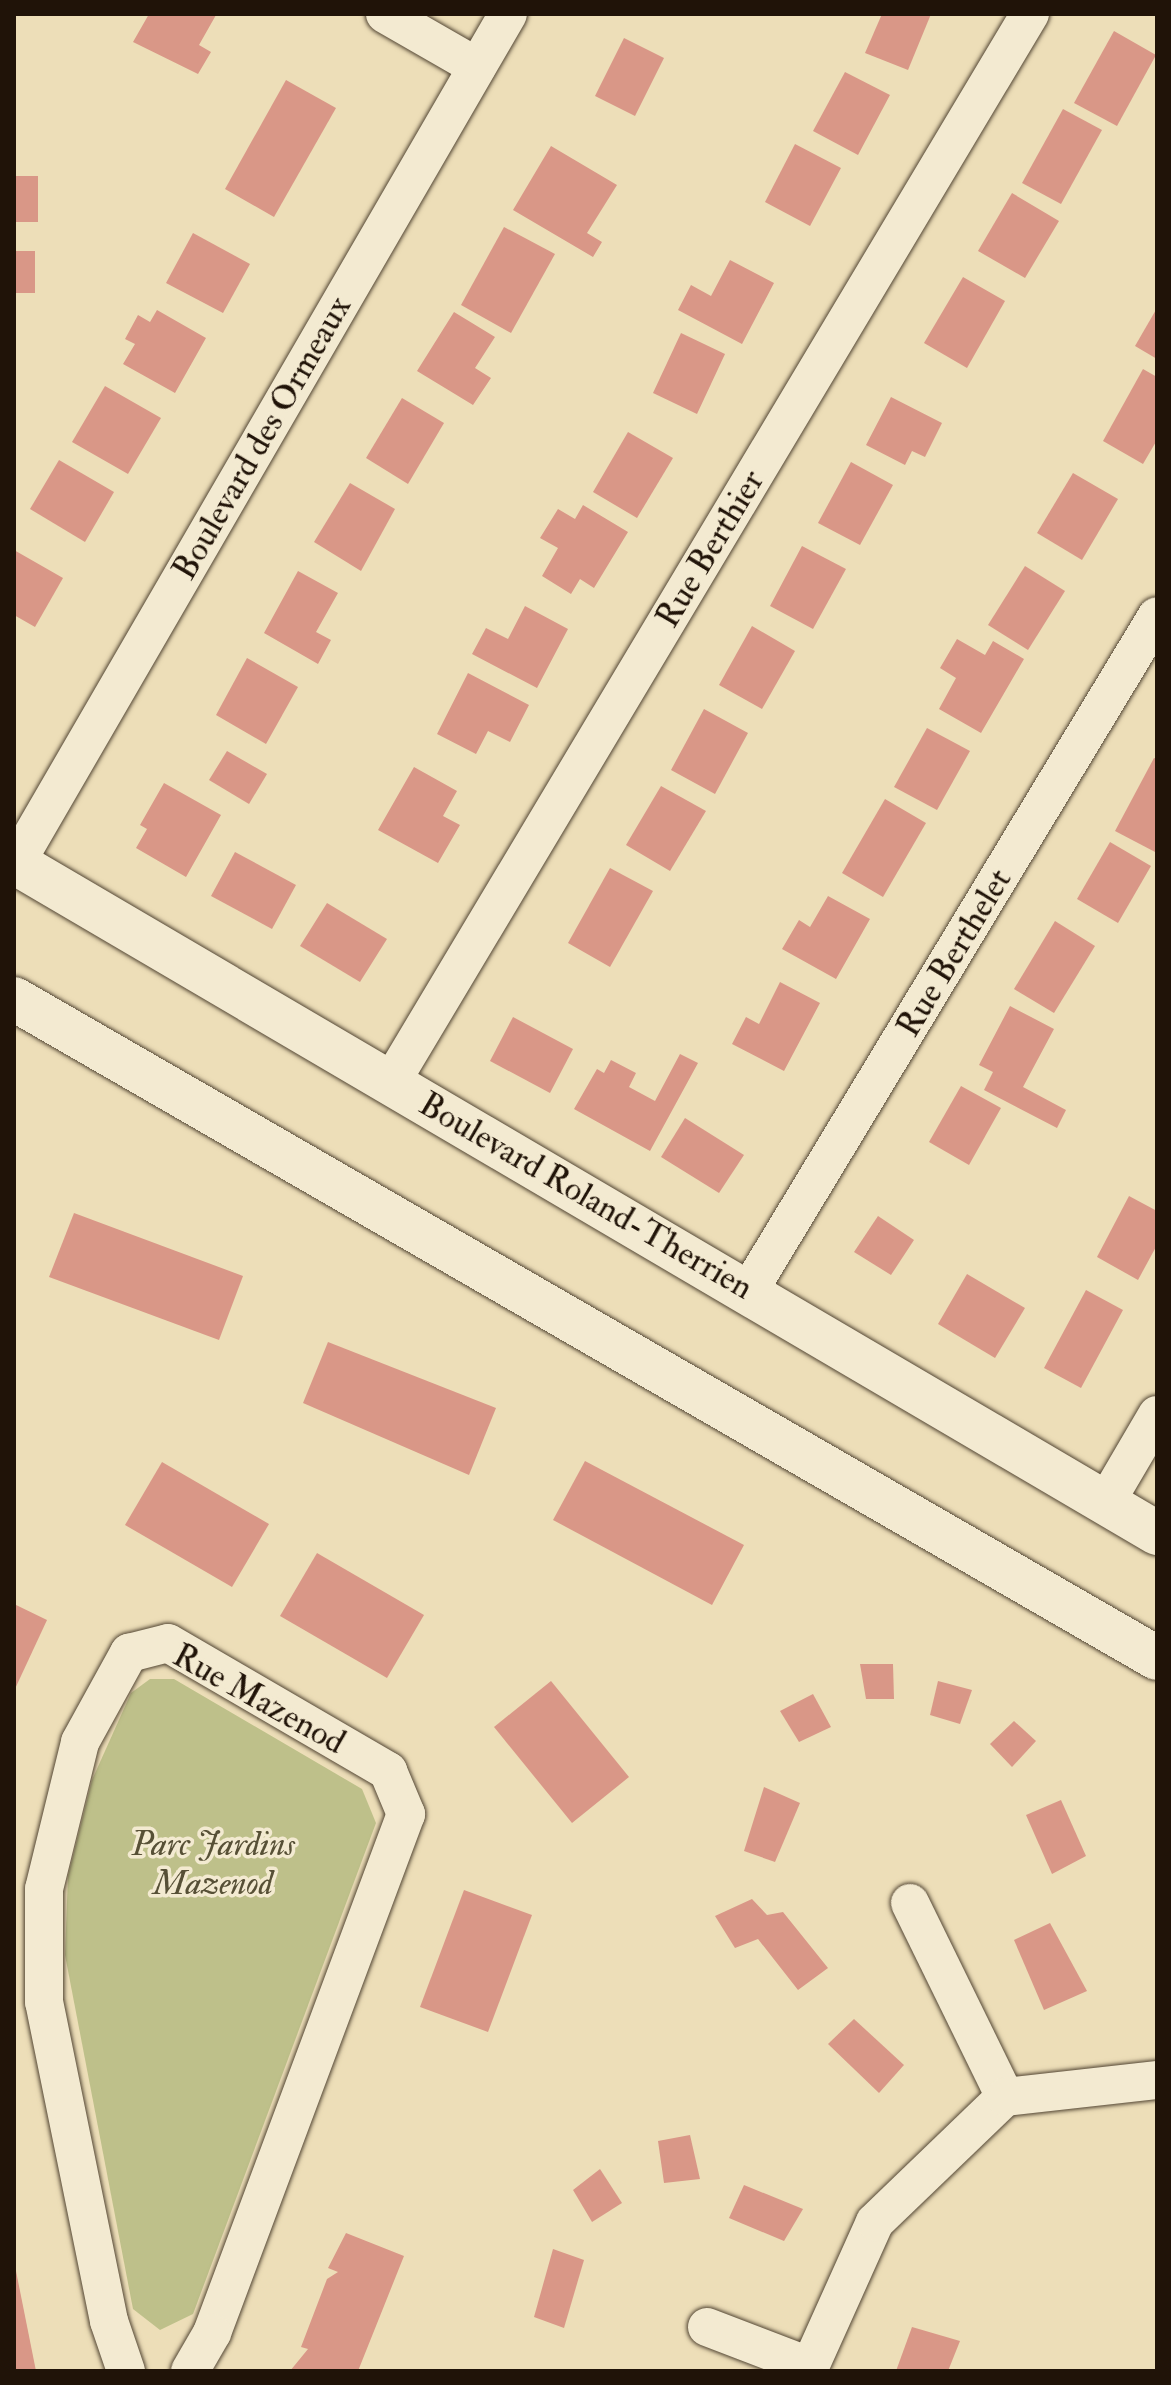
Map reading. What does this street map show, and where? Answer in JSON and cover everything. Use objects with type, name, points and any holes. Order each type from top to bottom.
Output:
[{"type":"main road","name":"Boulevard Roland-Therrien","points":[[14,864],[390,1084],[750,1289],[1157,1533]]},
{"type":"main road","points":[[14,999],[1157,1658]]},
{"type":"street","points":[[385,14],[477,67]]},
{"type":"street","name":"Boulevard des Ormeaux","points":[[14,864],[508,14]]},
{"type":"street","name":"Rue Berthier","points":[[390,1084],[1030,14]]},
{"type":"street","name":"Rue Berthelet","points":[[750,1289],[1157,616]]},
{"type":"street","points":[[1106,1502],[1157,1415]]},
{"type":"street","name":"Rue Mazenod","points":[[126,2371],[109,2321],[44,2002],[43,1902],[54,1827],[80,1742],[129,1653],[168,1643],[388,1771],[406,1814],[212,2333],[190,2371]]},
{"type":"street","points":[[910,1903],[1005,2097]]},
{"type":"street","points":[[707,2327],[808,2368],[875,2222],[1005,2097],[1157,2080]]},
{"type":"green space","name":"Parc Jardins Mazenod","points":[[150,1679],[174,1679],[362,1789],[376,1823],[193,2314],[160,2330],[133,2309],[65,1955],[68,1876],[92,1780],[131,1693]]},
{"type":"building","points":[[149,14],[216,15],[199,45],[211,52],[198,74],[133,42]]},
{"type":"building","points":[[882,14],[931,14],[908,70],[865,53]]},
{"type":"building","points":[[1114,31],[1156,55],[1117,126],[1074,103]]},
{"type":"building","points":[[624,38],[664,58],[635,116],[595,96]]},
{"type":"building","points":[[845,72],[890,95],[858,155],[813,131]]},
{"type":"building","points":[[286,80],[336,108],[274,217],[225,189]]},
{"type":"building","points":[[1063,109],[1102,130],[1061,204],[1022,183]]},
{"type":"building","points":[[795,144],[841,168],[810,226],[765,202]]},
{"type":"building","points":[[551,146],[617,185],[587,233],[602,242],[593,257],[513,210]]},
{"type":"building","points":[[14,176],[38,176],[38,222],[14,222]]},
{"type":"building","points":[[1012,193],[1059,221],[1025,278],[978,251]]},
{"type":"building","points":[[504,227],[555,254],[511,333],[461,305]]},
{"type":"building","points":[[193,233],[250,264],[223,313],[166,283]]},
{"type":"building","points":[[14,251],[35,251],[35,293],[14,293]]},
{"type":"building","points":[[730,260],[774,283],[742,344],[678,310],[691,285],[711,296]]},
{"type":"building","points":[[963,277],[1005,301],[967,368],[924,343]]},
{"type":"building","points":[[1157,308],[1157,359],[1135,346]]},
{"type":"building","points":[[157,310],[206,338],[175,393],[123,364],[135,344],[125,339],[138,315],[150,322]]},
{"type":"building","points":[[454,312],[495,337],[475,368],[491,378],[473,405],[417,371]]},
{"type":"building","points":[[681,333],[725,354],[697,414],[653,393]]},
{"type":"building","points":[[1143,369],[1157,377],[1157,440],[1143,464],[1103,441]]},
{"type":"building","points":[[105,386],[161,418],[128,474],[72,442]]},
{"type":"building","points":[[891,397],[942,423],[925,457],[912,451],[905,465],[866,445]]},
{"type":"building","points":[[402,398],[444,423],[408,484],[366,458]]},
{"type":"building","points":[[628,432],[673,458],[637,518],[593,492]]},
{"type":"building","points":[[59,460],[114,492],[85,542],[30,509]]},
{"type":"building","points":[[851,462],[893,485],[860,545],[818,523]]},
{"type":"building","points":[[1073,473],[1118,499],[1082,560],[1037,533]]},
{"type":"building","points":[[350,483],[395,509],[361,571],[314,542]]},
{"type":"building","points":[[583,505],[628,532],[594,588],[580,579],[571,594],[542,576],[558,548],[540,538],[558,509],[575,519]]},
{"type":"building","points":[[802,546],[846,569],[813,629],[770,606]]},
{"type":"building","points":[[14,550],[63,578],[35,627],[14,615]]},
{"type":"building","points":[[1025,566],[1065,591],[1028,650],[988,625]]},
{"type":"building","points":[[298,571],[338,593],[316,632],[331,640],[318,664],[264,633]]},
{"type":"building","points":[[525,606],[568,629],[537,688],[472,654],[486,628],[508,639]]},
{"type":"building","points":[[752,626],[795,651],[762,709],[719,685]]},
{"type":"building","points":[[957,639],[985,655],[993,641],[1024,659],[981,733],[939,709],[956,678],[940,668]]},
{"type":"building","points":[[247,658],[298,687],[266,744],[216,715]]},
{"type":"building","points":[[468,673],[529,705],[510,742],[488,731],[476,754],[437,734]]},
{"type":"building","points":[[704,709],[748,733],[715,794],[671,770]]},
{"type":"building","points":[[927,728],[970,751],[937,810],[894,787]]},
{"type":"building","points":[[227,751],[267,774],[249,804],[209,780]]},
{"type":"building","points":[[1154,758],[1157,759],[1157,853],[1115,831]]},
{"type":"building","points":[[414,767],[457,791],[443,816],[460,825],[438,863],[378,830]]},
{"type":"building","points":[[164,783],[221,815],[186,877],[136,848],[147,829],[140,825]]},
{"type":"building","points":[[661,786],[706,811],[670,871],[626,845]]},
{"type":"building","points":[[885,799],[926,823],[883,897],[842,873]]},
{"type":"building","points":[[1110,842],[1151,866],[1118,923],[1077,899]]},
{"type":"building","points":[[235,852],[296,885],[272,929],[211,896]]},
{"type":"building","points":[[610,868],[653,891],[610,967],[568,943]]},
{"type":"building","points":[[828,896],[870,919],[836,979],[782,949],[799,920],[810,927]]},
{"type":"building","points":[[327,903],[387,939],[360,982],[300,946]]},
{"type":"building","points":[[1055,921],[1095,946],[1054,1013],[1014,989]]},
{"type":"building","points":[[780,982],[820,1003],[784,1071],[732,1044],[746,1017],[759,1024]]},
{"type":"building","points":[[1010,1006],[1054,1029],[1023,1087],[1066,1110],[1057,1128],[984,1090],[993,1072],[979,1065]]},
{"type":"building","points":[[513,1017],[573,1049],[550,1093],[490,1061]]},
{"type":"building","points":[[680,1054],[698,1063],[650,1151],[574,1109],[597,1069],[604,1073],[611,1060],[636,1073],[629,1087],[655,1101]]},
{"type":"building","points":[[961,1086],[1001,1108],[969,1165],[929,1142]]},
{"type":"building","points":[[685,1118],[744,1155],[719,1193],[661,1157]]},
{"type":"building","points":[[1129,1196],[1157,1211],[1157,1245],[1138,1280],[1097,1257]]},
{"type":"building","points":[[74,1213],[243,1276],[219,1340],[49,1277]]},
{"type":"building","points":[[878,1216],[914,1240],[891,1275],[854,1252]]},
{"type":"building","points":[[967,1274],[1025,1308],[995,1358],[938,1324]]},
{"type":"building","points":[[1086,1290],[1123,1310],[1081,1388],[1044,1368]]},
{"type":"building","points":[[328,1342],[496,1408],[469,1475],[303,1403]]},
{"type":"building","points":[[585,1461],[744,1545],[712,1605],[553,1520]]},
{"type":"building","points":[[162,1462],[269,1524],[232,1587],[125,1525]]},
{"type":"building","points":[[317,1553],[424,1615],[387,1678],[280,1616]]},
{"type":"building","points":[[14,1604],[47,1620],[14,1691]]},
{"type":"building","points":[[860,1664],[893,1664],[894,1699],[866,1699]]},
{"type":"building","points":[[551,1681],[629,1777],[572,1823],[494,1727]]},
{"type":"building","points":[[938,1681],[972,1690],[960,1724],[930,1715]]},
{"type":"building","points":[[813,1694],[831,1727],[799,1742],[780,1711]]},
{"type":"building","points":[[1014,1721],[1036,1741],[1012,1767],[990,1744]]},
{"type":"building","points":[[764,1787],[800,1803],[775,1862],[744,1851]]},
{"type":"building","points":[[1061,1800],[1086,1856],[1052,1874],[1026,1815]]},
{"type":"building","points":[[464,1890],[532,1915],[488,2032],[420,2007]]},
{"type":"building","points":[[752,1899],[767,1915],[783,1912],[828,1968],[798,1990],[758,1939],[735,1948],[715,1916]]},
{"type":"building","points":[[1050,1923],[1087,1991],[1044,2010],[1014,1940]]},
{"type":"building","points":[[854,2019],[904,2065],[879,2093],[828,2044]]},
{"type":"building","points":[[690,2135],[700,2179],[664,2183],[658,2141]]},
{"type":"building","points":[[600,2169],[622,2203],[592,2222],[573,2190]]},
{"type":"building","points":[[744,2185],[803,2209],[784,2241],[729,2218]]},
{"type":"building","points":[[346,2233],[404,2256],[358,2371],[290,2371],[308,2349],[301,2347],[327,2279],[338,2272],[328,2268]]},
{"type":"building","points":[[553,2249],[584,2260],[564,2328],[534,2317]]},
{"type":"building","points":[[15,2266],[36,2371],[14,2371]]},
{"type":"building","points":[[912,2327],[960,2341],[948,2371],[896,2371]]}]
